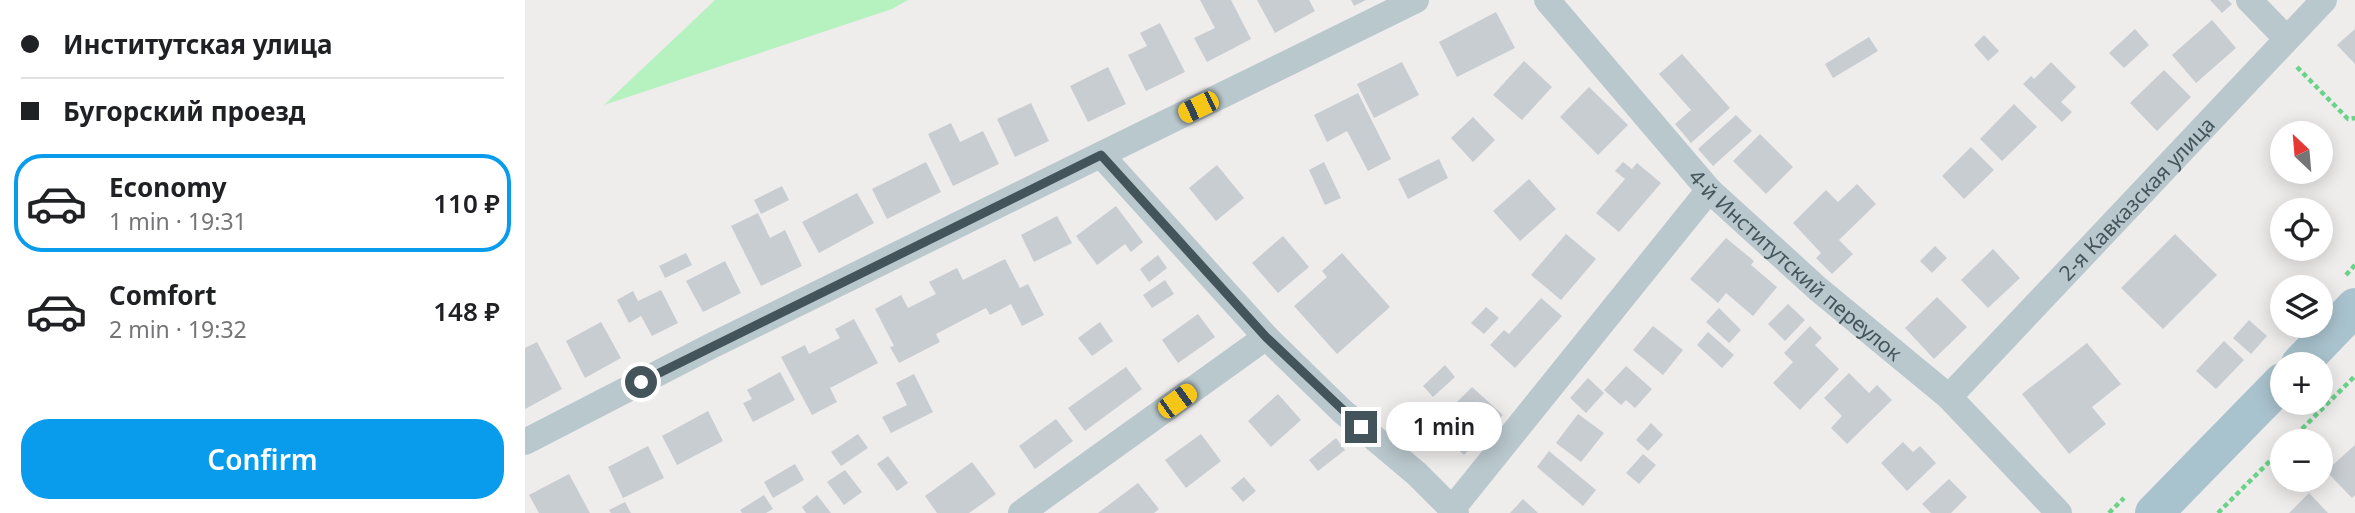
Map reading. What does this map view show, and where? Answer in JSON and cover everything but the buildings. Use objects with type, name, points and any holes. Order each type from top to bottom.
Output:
[{"type":"main road","points":[[2311,352],[2355,307]]},
{"type":"main road","points":[[2154,513],[2270,394]]},
{"type":"street","points":[[525,442],[723,340],[1416,0]]},
{"type":"street","name":"4-й Институтский переулок","points":[[1547,0],[1709,190],[1818,289],[1949,397],[2059,513]]},
{"type":"street","points":[[2249,0],[2281,43]]},
{"type":"street","name":"2-я Кавказская улица","points":[[1949,397],[2324,0]]},
{"type":"street","points":[[1101,155],[1266,337],[1342,411],[1417,474],[1454,510],[1709,190]]},
{"type":"street","points":[[1021,513],[1266,337]]},
{"type":"path","points":[[2281,43],[2348,119],[2355,118]]},
{"type":"path","points":[[2302,429],[2355,376]]},
{"type":"path","points":[[2218,513],[2270,461]]},
{"type":"green space","points":[[715,0],[908,0],[892,9],[604,105]]},
{"type":"route","points":[[641,382],[1101,155],[1266,337],[1361,427]]}]
